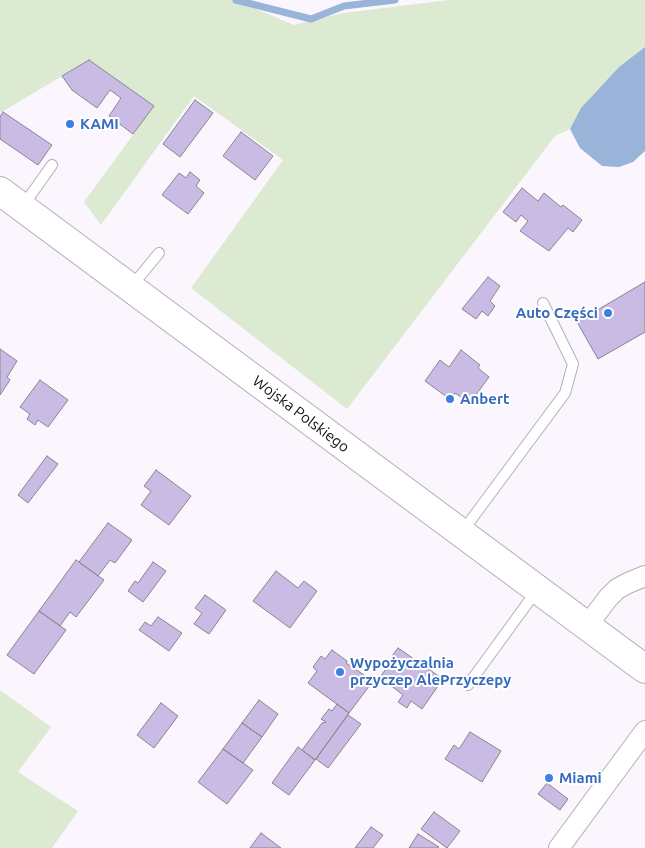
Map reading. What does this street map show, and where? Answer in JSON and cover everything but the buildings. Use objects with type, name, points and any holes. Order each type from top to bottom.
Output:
[{"type":"main road","name":"Wojska Polskiego","points":[[0,191],[645,669]]},
{"type":"street","points":[[595,632],[608,598],[628,582],[645,576]]},
{"type":"street","points":[[559,848],[645,731]]},
{"type":"lane","points":[[22,207],[52,165]]},
{"type":"lane","points":[[130,288],[159,253]]},
{"type":"lane","points":[[462,533],[565,393],[573,364],[542,303]]},
{"type":"lane","points":[[468,685],[538,589]]},
{"type":"green space","points":[[0,0],[235,0],[294,25],[343,13],[449,0],[645,0],[645,47],[619,67],[581,108],[570,129],[555,136],[347,409],[191,288],[283,160],[194,96],[101,225],[84,202],[154,106],[89,60],[0,113]]},
{"type":"green space","points":[[0,690],[51,727],[18,772],[78,811],[52,848],[0,848]]},
{"type":"water","points":[[645,47],[645,151],[633,162],[619,167],[602,166],[580,148],[570,129],[581,108],[619,67]]},
{"type":"waterway","points":[[236,0],[311,19],[344,6],[395,0]]},
{"type":"place","name":"KAMI","points":[[70,124]]},
{"type":"place","name":"Auto Części","points":[[608,313]]},
{"type":"place","name":"Anbert","points":[[450,399]]},
{"type":"place","name":"Wypożyczalnia przyczep AlePrzyczepy","points":[[340,672]]},
{"type":"place","name":"Miami","points":[[549,778]]}]
